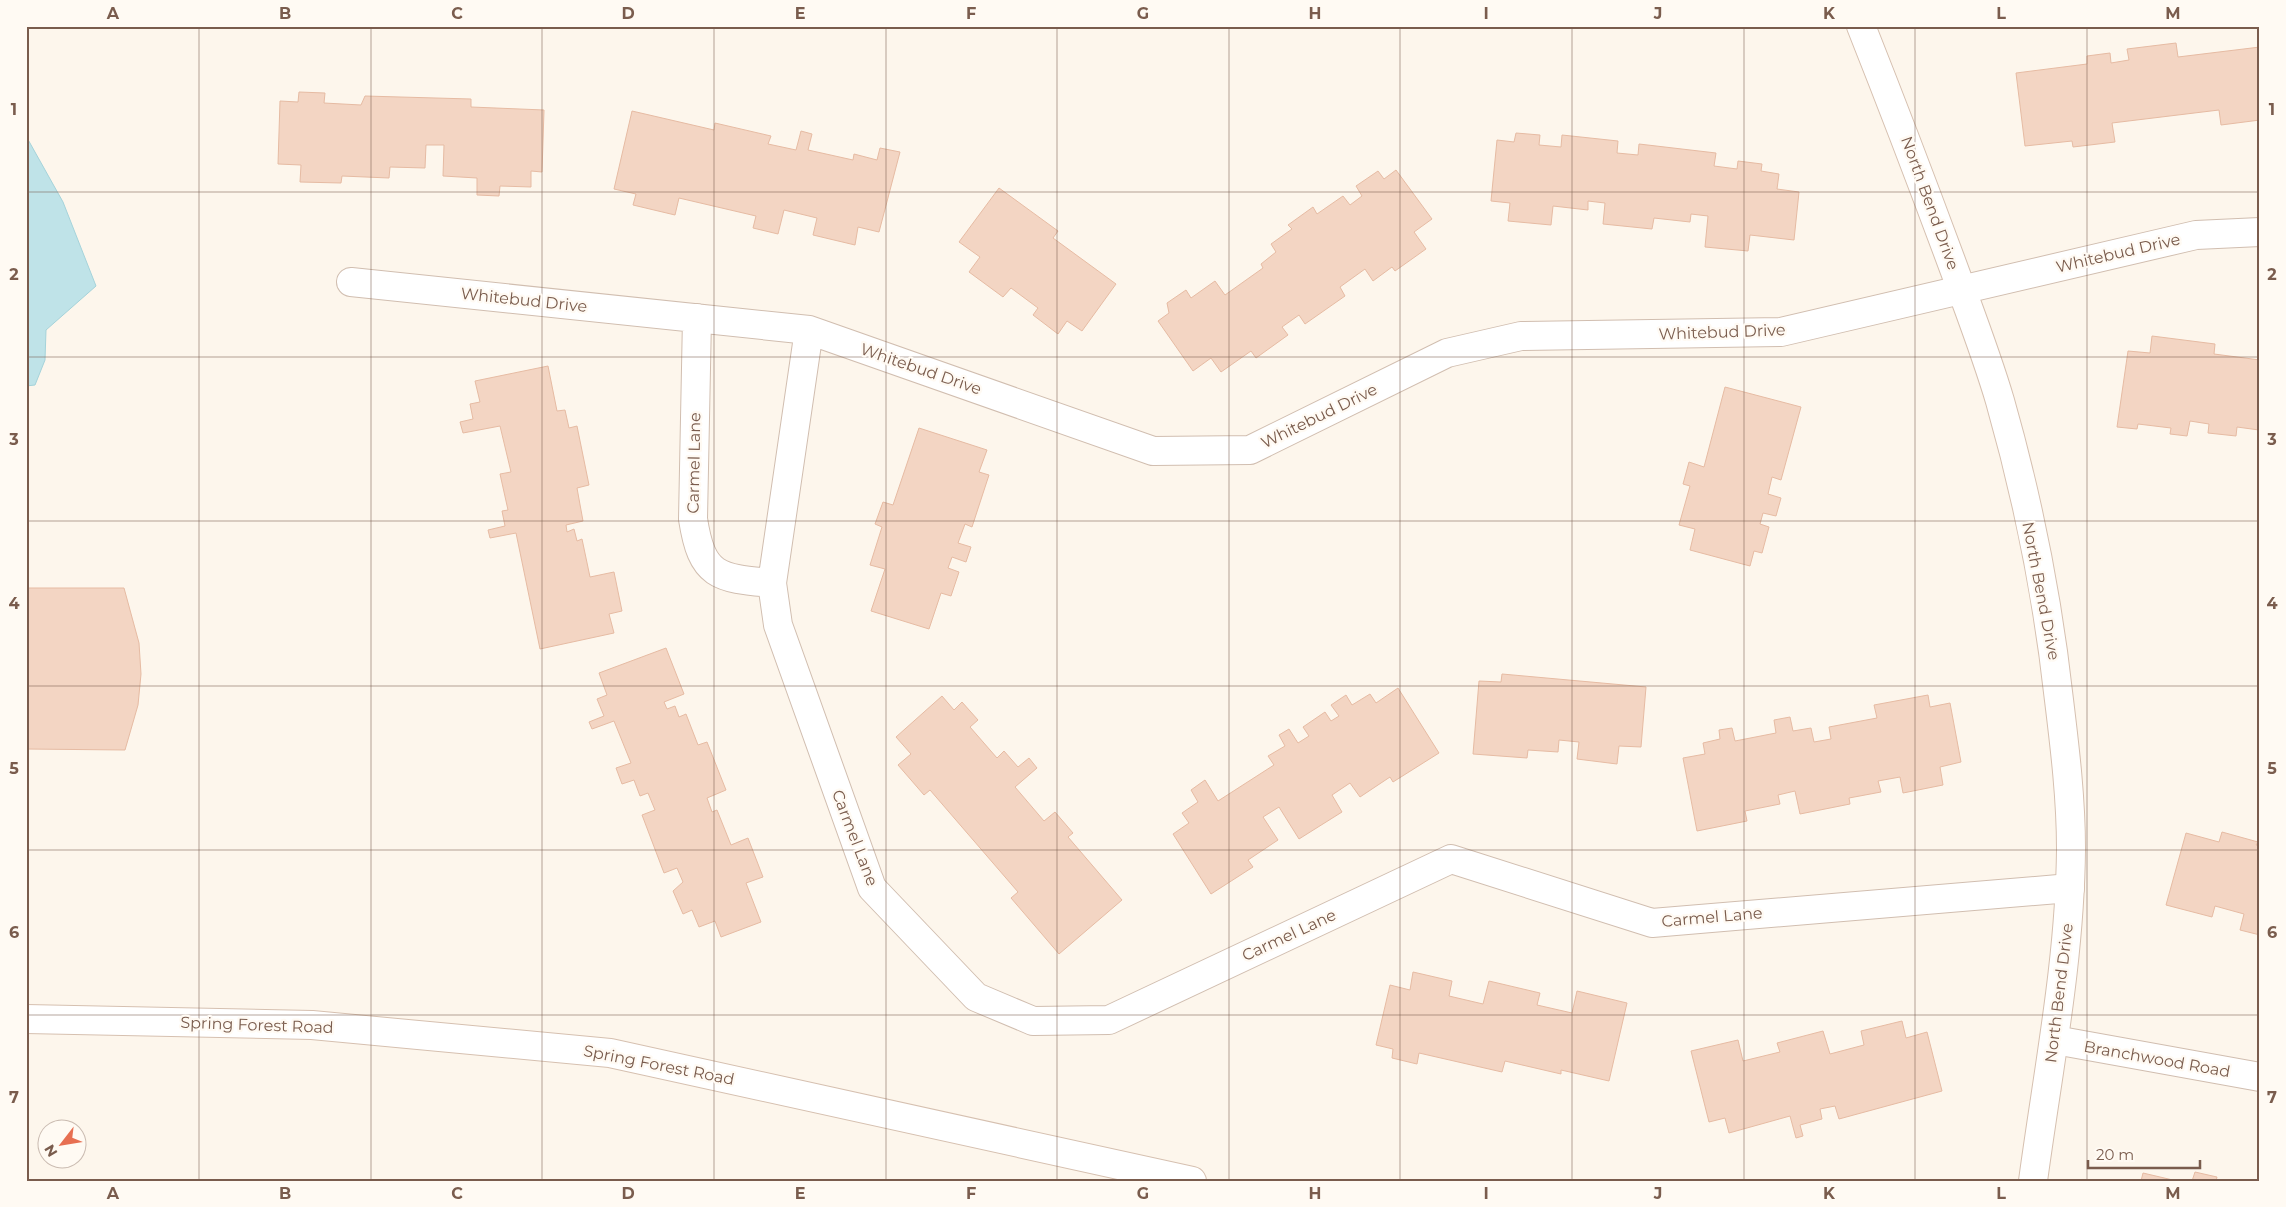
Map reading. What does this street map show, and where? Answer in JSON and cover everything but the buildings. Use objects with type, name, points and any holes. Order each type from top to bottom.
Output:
[{"type":"street","name":"North Bend Drive","points":[[1861,26],[1913,156],[1999,398],[2014,455],[2052,635],[2064,742],[2071,845],[2070,888],[2066,951],[2034,1181]]},
{"type":"street","name":"Whitebud Drive","points":[[351,282],[809,330],[1153,450],[1250,450],[1446,353],[1521,336],[1781,332],[2196,235],[2260,232]]},
{"type":"street","name":"Carmel Lane","points":[[697,318],[692,519],[696,545],[709,568],[734,580],[772,583]]},
{"type":"street","name":"Carmel Lane","points":[[809,330],[772,583],[778,625],[872,888],[976,998],[1032,1021],[1109,1020],[1451,859],[1652,923],[2070,888]]},
{"type":"street","name":"Spring Forest Road","points":[[26,1019],[312,1025],[610,1053],[1192,1181]]},
{"type":"street","name":"Branchwood Road","points":[[2055,1040],[2260,1078]]},
{"type":"water","points":[[26,136],[63,202],[96,286],[46,330],[45,360],[35,385],[26,386]]}]
